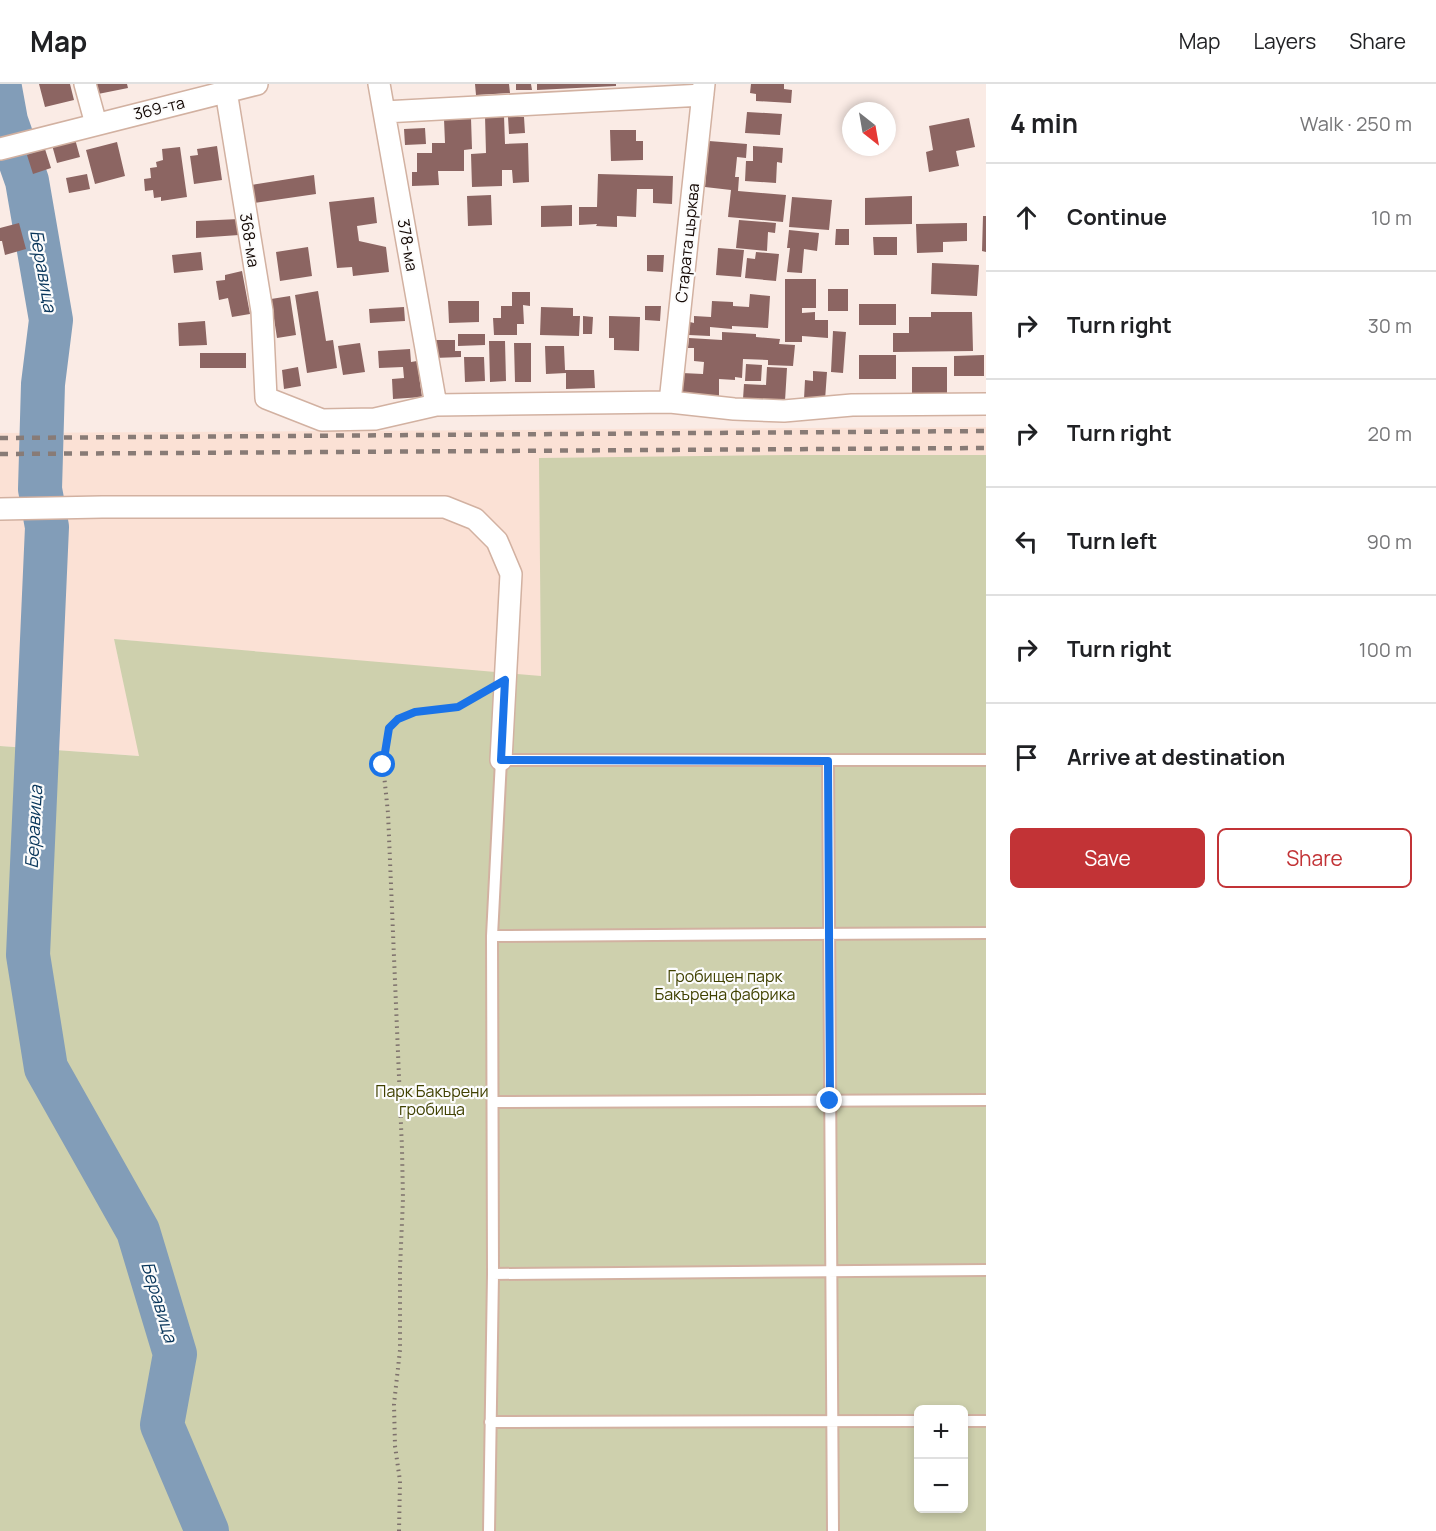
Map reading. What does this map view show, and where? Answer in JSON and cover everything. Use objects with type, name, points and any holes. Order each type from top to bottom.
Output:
[{"type":"street","points":[[85,84],[96,124]]},
{"type":"street","name":"369-та","points":[[9,147],[225,88],[257,84]]},
{"type":"street","name":"378-ма","points":[[379,84],[436,405]]},
{"type":"street","name":"368-ма","points":[[225,88],[262,311],[266,398],[322,420],[375,419],[436,405]]},
{"type":"street","points":[[384,112],[704,89]]},
{"type":"street","name":"Старата църква","points":[[670,402],[704,89]]},
{"type":"street","points":[[436,405],[670,402],[734,410],[784,411],[852,405],[986,404]]},
{"type":"street","points":[[0,509],[445,507],[475,519],[497,541],[511,574],[501,760]]},
{"type":"lane","points":[[489,1531],[493,1274],[492,936],[501,760],[986,760]]},
{"type":"lane","points":[[828,761],[833,1531]]},
{"type":"lane","points":[[492,936],[986,933]]},
{"type":"lane","points":[[493,1102],[986,1101]]},
{"type":"lane","points":[[493,1274],[986,1270]]},
{"type":"lane","points":[[490,1422],[914,1421]]},
{"type":"lane","points":[[968,1421],[986,1421]]},
{"type":"path","points":[[399,1531],[400,1482],[395,1446],[394,1404],[400,1350],[402,1159],[393,915],[383,765],[389,728],[398,719],[415,712],[458,707],[505,680]]},
{"type":"shaded area","points":[[986,427],[986,455],[540,458],[541,677],[114,639],[140,756],[0,746],[0,433]]},
{"type":"green space","name":"Парк Бакърени гробища","points":[[986,455],[986,1531],[0,1531],[0,746],[139,756],[114,639],[541,676],[539,458]]},
{"type":"building","points":[[39,84],[70,84],[74,100],[45,107]]},
{"type":"building","points":[[96,84],[127,84],[128,88],[98,94]]},
{"type":"building","points":[[475,84],[509,84],[510,93],[476,95]]},
{"type":"building","points":[[516,84],[531,84],[532,90],[516,90]]},
{"type":"building","points":[[537,84],[616,84],[616,86],[537,90]]},
{"type":"building","points":[[751,84],[784,84],[784,89],[792,90],[791,103],[756,101],[756,94],[750,93]]},
{"type":"building","points":[[747,112],[782,114],[780,135],[745,133]]},
{"type":"building","points":[[485,116],[504,116],[505,144],[528,143],[529,182],[513,183],[512,170],[502,170],[502,186],[472,187],[471,154],[486,153]]},
{"type":"building","points":[[508,117],[524,117],[525,133],[509,134]]},
{"type":"building","points":[[471,118],[472,149],[464,150],[464,171],[438,171],[439,185],[412,186],[412,172],[417,172],[417,153],[432,153],[432,143],[445,143],[444,119]]},
{"type":"building","points":[[969,118],[975,147],[956,151],[959,166],[929,172],[926,152],[933,150],[929,126]]},
{"type":"building","points":[[425,128],[426,144],[405,145],[404,129]]},
{"type":"building","points":[[610,130],[636,130],[636,141],[643,141],[643,160],[611,161]]},
{"type":"building","points":[[75,139],[80,157],[57,163],[52,145]]},
{"type":"building","points":[[709,141],[747,144],[746,158],[737,157],[735,177],[739,177],[738,191],[786,195],[783,222],[728,217],[731,190],[705,187]]},
{"type":"building","points":[[117,142],[125,176],[95,184],[86,150]]},
{"type":"building","points":[[217,146],[222,180],[194,184],[190,156],[198,155],[197,149]]},
{"type":"building","points":[[753,146],[783,148],[782,163],[777,162],[776,183],[745,181],[746,161],[753,161]]},
{"type":"building","points":[[180,147],[187,197],[161,201],[161,197],[154,198],[153,190],[145,191],[144,179],[151,178],[150,168],[157,167],[156,162],[163,160],[162,149]]},
{"type":"building","points":[[45,149],[51,168],[33,174],[27,155]]},
{"type":"building","points":[[87,174],[90,189],[69,193],[66,178]]},
{"type":"building","points":[[598,174],[673,176],[672,204],[653,203],[653,189],[637,189],[636,217],[617,216],[617,227],[596,226],[597,224],[579,225],[579,207],[597,207]]},
{"type":"building","points":[[314,175],[316,194],[254,203],[251,185]]},
{"type":"building","points":[[491,195],[492,225],[468,226],[467,196]]},
{"type":"building","points":[[912,196],[912,224],[865,225],[865,198]]},
{"type":"building","points":[[374,197],[377,223],[357,226],[359,241],[386,247],[389,272],[353,276],[352,267],[337,268],[329,202]]},
{"type":"building","points":[[792,197],[832,200],[829,230],[789,227]]},
{"type":"building","points":[[572,205],[572,226],[541,227],[541,206]]},
{"type":"building","points":[[983,216],[986,216],[986,252],[982,251]]},
{"type":"building","points":[[239,219],[239,235],[196,238],[196,221]]},
{"type":"building","points":[[739,220],[776,223],[775,233],[768,232],[767,251],[736,248]]},
{"type":"building","points":[[19,223],[26,249],[5,255],[2,241],[0,241],[0,228]]},
{"type":"building","points":[[967,223],[967,241],[943,242],[943,252],[917,253],[916,224]]},
{"type":"building","points":[[836,229],[849,229],[849,245],[835,245]]},
{"type":"building","points":[[789,230],[819,233],[817,251],[804,249],[802,273],[787,272],[790,248],[787,248]]},
{"type":"building","points":[[873,237],[897,237],[897,255],[874,255]]},
{"type":"building","points":[[308,247],[312,276],[280,281],[276,252]]},
{"type":"building","points":[[718,248],[744,250],[741,277],[716,275]]},
{"type":"building","points":[[201,252],[203,270],[174,273],[172,255]]},
{"type":"building","points":[[756,252],[779,254],[776,281],[745,278],[747,258],[755,259]]},
{"type":"building","points":[[647,255],[664,255],[663,272],[647,271]]},
{"type":"building","points":[[932,263],[979,265],[977,296],[931,294]]},
{"type":"building","points":[[242,271],[250,314],[232,317],[228,298],[219,300],[216,281],[225,280],[225,275]]},
{"type":"building","points":[[785,279],[816,279],[816,308],[802,308],[802,313],[815,312],[815,320],[828,320],[828,338],[802,336],[802,342],[785,342]]},
{"type":"building","points":[[828,289],[848,289],[848,311],[828,311]]},
{"type":"building","points":[[318,291],[326,341],[333,340],[337,368],[307,373],[295,295]]},
{"type":"building","points":[[512,292],[530,292],[530,306],[523,305],[524,324],[517,324],[517,335],[494,335],[493,318],[501,318],[501,306],[512,306]]},
{"type":"building","points":[[750,294],[770,296],[768,328],[710,327],[710,336],[689,335],[690,322],[694,323],[694,316],[711,317],[712,301],[733,302],[733,306],[749,307]]},
{"type":"building","points":[[290,296],[296,335],[277,338],[271,299]]},
{"type":"building","points":[[448,301],[479,301],[479,322],[449,323]]},
{"type":"building","points":[[859,304],[896,304],[896,325],[859,325]]},
{"type":"building","points":[[645,306],[661,306],[660,321],[645,320]]},
{"type":"building","points":[[404,307],[405,321],[370,323],[369,309]]},
{"type":"building","points":[[541,307],[573,308],[573,316],[580,316],[579,336],[540,335]]},
{"type":"building","points":[[931,312],[972,312],[973,351],[893,352],[893,333],[909,333],[909,317],[931,317]]},
{"type":"building","points":[[583,316],[593,317],[592,334],[583,334]]},
{"type":"building","points":[[609,316],[640,317],[639,351],[614,350],[614,338],[609,338]]},
{"type":"building","points":[[205,321],[207,345],[179,346],[178,323]]},
{"type":"building","points":[[833,331],[846,332],[843,373],[831,372]]},
{"type":"building","points":[[722,332],[756,334],[756,337],[780,339],[779,344],[795,345],[793,366],[768,365],[768,360],[743,359],[742,378],[719,379],[719,396],[681,393],[682,373],[703,374],[704,362],[694,361],[694,348],[688,348],[689,338],[722,340]]},
{"type":"building","points":[[458,334],[485,334],[485,345],[458,346]]},
{"type":"building","points":[[434,340],[455,340],[455,351],[461,351],[461,357],[434,358]]},
{"type":"building","points":[[489,341],[505,341],[506,381],[490,382]]},
{"type":"building","points":[[360,343],[365,372],[343,375],[338,346]]},
{"type":"building","points":[[514,343],[531,343],[531,382],[515,382]]},
{"type":"building","points":[[545,346],[564,346],[565,370],[594,370],[595,388],[566,389],[566,373],[546,374]]},
{"type":"building","points":[[410,349],[411,362],[417,361],[422,397],[393,399],[392,379],[404,378],[403,367],[379,368],[378,351]]},
{"type":"building","points":[[200,353],[246,353],[246,368],[200,368]]},
{"type":"building","points":[[859,355],[896,355],[896,379],[859,379]]},
{"type":"building","points":[[984,355],[984,376],[954,376],[954,356]]},
{"type":"building","points":[[464,357],[484,357],[485,381],[465,382]]},
{"type":"building","points":[[746,364],[762,365],[761,381],[745,381]]},
{"type":"building","points":[[298,367],[301,386],[284,389],[282,370]]},
{"type":"building","points":[[767,367],[787,368],[785,401],[743,399],[744,384],[766,385]]},
{"type":"building","points":[[912,367],[947,367],[947,394],[912,394]]},
{"type":"building","points":[[813,371],[827,372],[825,400],[804,399],[805,380],[813,381]]},
{"type":"waterway","name":"Беравица","points":[[0,88],[6,121],[27,181],[51,320],[43,384],[40,489],[47,527],[28,955],[46,1068],[138,1231],[175,1354],[162,1425],[207,1531]]},
{"type":"railway","points":[[0,438],[986,431]]},
{"type":"railway","points":[[0,454],[986,448]]},
{"type":"route","points":[[383,765],[389,728],[398,719],[415,712],[458,707],[474,700],[505,680],[501,760],[828,761],[830,1101]]},
{"type":"park label","name":"Гробищен парк Бакърена фабрика","points":[[725,985]]}]
